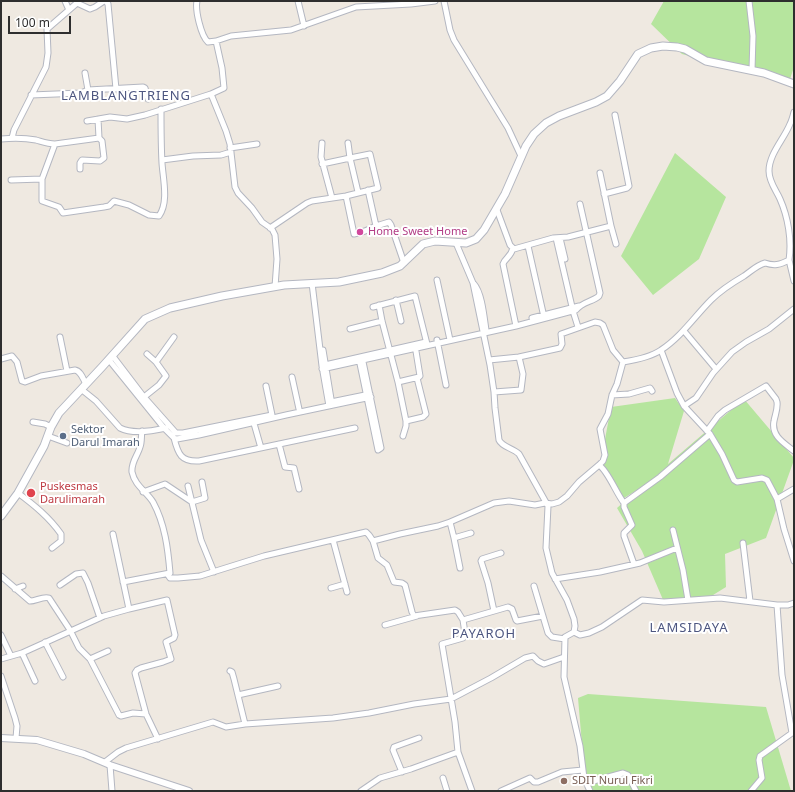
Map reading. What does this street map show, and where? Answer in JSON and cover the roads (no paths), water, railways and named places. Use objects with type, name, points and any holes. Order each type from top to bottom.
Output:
[{"type":"main road","points":[[1,516],[18,493],[44,446],[50,427],[59,413],[145,318],[170,308],[200,300],[275,287],[339,282],[360,278],[400,266],[423,244],[435,241],[466,243],[476,239],[484,230],[506,194],[521,156],[534,134],[559,116],[596,102],[607,96],[630,68],[635,57],[640,52],[651,48],[663,46],[685,49],[706,61],[752,70],[794,84]]},
{"type":"street","points":[[65,1],[69,10]]},
{"type":"street","points":[[12,138],[14,130],[46,64],[48,53],[47,28],[77,2],[90,9],[105,1],[108,4],[116,88]]},
{"type":"street","points":[[196,1],[196,9],[204,38],[208,42],[231,36],[286,31],[356,7],[435,1]]},
{"type":"street","points":[[298,1],[304,26]]},
{"type":"street","points":[[444,1],[450,30],[454,40],[508,128],[521,156]]},
{"type":"street","points":[[749,1],[754,56],[752,70]]},
{"type":"street","points":[[87,121],[110,117],[127,118],[145,115],[223,89],[222,68],[216,41]]},
{"type":"street","points":[[85,73],[88,90]]},
{"type":"street","points":[[31,96],[81,93],[88,90],[143,87],[145,88],[148,99]]},
{"type":"street","points":[[211,94],[226,131],[234,181],[238,193],[275,235],[277,259],[275,287]]},
{"type":"street","points":[[55,144],[42,179],[42,201],[59,207],[63,213],[109,206],[114,201],[129,205],[149,215],[159,216],[163,208],[164,191],[161,110]]},
{"type":"street","points":[[794,112],[790,124],[775,152],[769,169],[771,181],[785,212],[790,241],[789,260],[794,281]]},
{"type":"street","points":[[604,194],[627,188],[629,186],[615,115]]},
{"type":"street","points":[[80,168],[80,163],[82,160],[100,161],[104,158],[102,141],[99,138],[98,119]]},
{"type":"street","points":[[1,139],[12,138],[37,140],[49,144],[55,144],[99,138]]},
{"type":"street","points":[[322,143],[322,164],[332,198]]},
{"type":"street","points":[[348,143],[358,192]]},
{"type":"street","points":[[162,160],[193,156],[221,155],[230,150],[257,144]]},
{"type":"street","points":[[270,228],[312,201],[346,196],[378,188],[370,154],[322,164]]},
{"type":"street","points":[[600,173],[616,244]]},
{"type":"street","points":[[11,180],[42,179]]},
{"type":"street","points":[[368,190],[376,226]]},
{"type":"street","points":[[346,196],[354,234],[389,222],[404,263]]},
{"type":"street","points":[[324,367],[516,324],[575,308],[600,296],[580,204]]},
{"type":"street","points":[[497,210],[510,245],[513,248],[512,254],[503,264],[516,324]]},
{"type":"street","points":[[513,248],[586,233],[611,226]]},
{"type":"street","points":[[558,238],[575,308],[578,327]]},
{"type":"street","points":[[456,242],[473,283],[484,331],[494,392],[499,440],[500,443],[515,450],[519,454],[548,508],[546,548],[552,573],[568,600],[572,611],[575,626],[574,632]]},
{"type":"street","points":[[528,246],[543,317]]},
{"type":"street","points":[[623,362],[642,358],[661,350],[684,331],[700,312],[724,288],[761,264],[764,263],[775,265],[789,260]]},
{"type":"street","points":[[437,280],[450,338]]},
{"type":"street","points":[[314,283],[317,322],[330,404]]},
{"type":"street","points":[[373,307],[415,296],[427,343]]},
{"type":"street","points":[[396,300],[401,321]]},
{"type":"street","points":[[379,305],[391,351],[406,421],[403,436]]},
{"type":"street","points":[[684,406],[696,398],[716,369],[732,352],[769,329],[794,309]]},
{"type":"street","points":[[350,329],[382,321]]},
{"type":"street","points":[[489,357],[519,357],[560,348],[562,344],[561,334],[595,322],[600,323],[605,329],[613,350],[623,362]]},
{"type":"street","points":[[684,331],[716,369]]},
{"type":"street","points":[[60,337],[67,371]]},
{"type":"street","points":[[156,362],[174,338]]},
{"type":"street","points":[[437,341],[446,386]]},
{"type":"street","points":[[406,421],[424,417],[426,414],[417,378],[420,376],[415,346]]},
{"type":"street","points":[[661,350],[677,393],[684,406],[708,432],[722,454],[735,482],[762,478],[767,480],[777,499],[794,561]]},
{"type":"street","points":[[144,397],[159,386],[166,376],[156,362],[147,354]]},
{"type":"street","points":[[1,359],[12,356],[17,362],[22,380],[25,382],[42,376],[78,370],[83,387],[120,428],[124,430],[142,431],[166,427]]},
{"type":"street","points":[[494,392],[521,390],[522,374],[519,357]]},
{"type":"street","points":[[110,358],[144,397],[174,438],[181,456],[187,460],[209,460],[355,428]]},
{"type":"street","points":[[110,358],[166,427],[178,434],[253,421],[299,409],[330,404]]},
{"type":"street","points":[[361,358],[381,448],[378,450],[369,396]]},
{"type":"street","points":[[373,541],[438,526],[494,503],[509,501],[535,505],[545,503],[552,504],[559,502],[568,496],[579,482],[603,461],[605,455],[600,429],[608,414],[612,395],[617,384],[623,362]]},
{"type":"street","points":[[292,377],[299,409]]},
{"type":"street","points":[[398,382],[417,378]]},
{"type":"street","points":[[266,386],[272,415]]},
{"type":"street","points":[[624,503],[660,477],[708,432],[718,416],[725,410],[766,386],[777,402],[773,426],[774,432],[778,439],[794,451]]},
{"type":"street","points":[[612,395],[629,394],[650,388],[652,390]]},
{"type":"street","points":[[174,438],[177,439],[199,435],[253,421],[369,396]]},
{"type":"street","points":[[253,421],[261,448]]},
{"type":"street","points":[[33,422],[50,427]]},
{"type":"street","points":[[142,431],[141,446],[132,464],[132,471],[136,482],[143,492],[149,496],[153,503],[163,526],[170,573],[168,575],[170,578],[200,576],[264,556],[366,532],[373,541],[378,558],[388,565],[394,582],[402,583],[405,586],[412,612],[417,616]]},
{"type":"street","points":[[48,436],[67,443]]},
{"type":"street","points":[[279,444],[285,468],[294,468],[299,489]]},
{"type":"street","points":[[598,465],[606,474],[624,503],[624,508],[632,525],[624,533],[624,536],[634,564]]},
{"type":"street","points":[[192,502],[205,498],[202,482]]},
{"type":"street","points":[[143,492],[161,484],[165,484],[192,502]]},
{"type":"street","points":[[188,486],[201,540],[214,572]]},
{"type":"street","points":[[777,499],[794,489]]},
{"type":"street","points":[[18,493],[52,522],[61,534],[62,538],[52,548]]},
{"type":"street","points":[[450,522],[460,568]]},
{"type":"street","points":[[672,530],[684,575],[688,600]]},
{"type":"street","points":[[454,538],[471,533]]},
{"type":"street","points":[[114,534],[129,609]]},
{"type":"street","points":[[333,540],[347,592]]},
{"type":"street","points":[[743,543],[750,601]]},
{"type":"street","points":[[555,579],[600,572],[634,564],[677,548]]},
{"type":"street","points":[[494,611],[488,583],[481,561],[482,559],[501,553]]},
{"type":"street","points":[[60,585],[76,574],[83,573],[100,618]]},
{"type":"street","points":[[123,582],[170,573]]},
{"type":"street","points":[[1,576],[30,601],[46,597],[49,598],[70,630],[79,648],[90,659],[119,715],[146,714]]},
{"type":"street","points":[[331,588],[345,584]]},
{"type":"street","points":[[15,589],[23,586]]},
{"type":"street","points":[[534,586],[550,636],[565,639],[565,637],[574,632]]},
{"type":"street","points":[[574,632],[580,635],[593,631],[612,621],[642,600],[664,602],[720,598],[777,605],[788,605],[794,602]]},
{"type":"street","points":[[1,659],[22,653],[70,630],[100,618],[167,600],[175,635],[174,638],[166,642],[172,658],[141,668],[135,672],[146,714],[158,738]]},
{"type":"street","points":[[751,791],[762,778],[759,760],[760,756],[792,734],[782,675],[777,605]]},
{"type":"street","points":[[463,620],[508,607],[517,621],[543,616]]},
{"type":"street","points":[[385,625],[417,616],[455,610],[463,620],[465,633],[463,638],[442,644],[455,722],[458,752],[472,791]]},
{"type":"street","points":[[1,635],[10,656]]},
{"type":"street","points":[[565,637],[564,677],[580,746],[583,770],[586,783],[590,791]]},
{"type":"street","points":[[45,642],[63,677]]},
{"type":"street","points":[[90,659],[108,651]]},
{"type":"street","points":[[22,653],[35,681]]},
{"type":"street","points":[[108,763],[118,752],[126,748],[212,722],[226,727],[362,714],[414,704],[451,699],[529,656],[533,656],[544,664],[564,656]]},
{"type":"street","points":[[230,671],[232,672],[245,724]]},
{"type":"street","points":[[1,676],[17,726],[16,738]]},
{"type":"street","points":[[238,695],[278,686]]},
{"type":"street","points":[[1,738],[37,740],[84,754],[172,788],[189,791]]},
{"type":"street","points":[[402,772],[393,750],[394,746],[419,738]]},
{"type":"street","points":[[360,791],[380,778],[402,772],[458,752]]},
{"type":"street","points":[[108,763],[112,791]]},
{"type":"street","points":[[501,791],[514,789],[530,778],[534,782],[538,782],[562,772],[583,770]]},
{"type":"street","points":[[586,783],[623,773],[628,775],[636,791]]},
{"type":"street","points":[[443,778],[447,791]]},
{"type":"place","name":"Home Sweet Home","points":[[360,232]]},
{"type":"place","name":"Sektor Darul Imarah","points":[[63,436]]},
{"type":"place","name":"Puskesmas Darulimarah","points":[[31,493]]},
{"type":"place","name":"SDIT Nurul Fikri","points":[[564,781]]},
{"type":"district","name":"LAMBLANGTRIENG","points":[[126,96]]},
{"type":"district","name":"LAMSIDAYA","points":[[689,628]]},
{"type":"district","name":"PAYAROH","points":[[484,634]]}]
